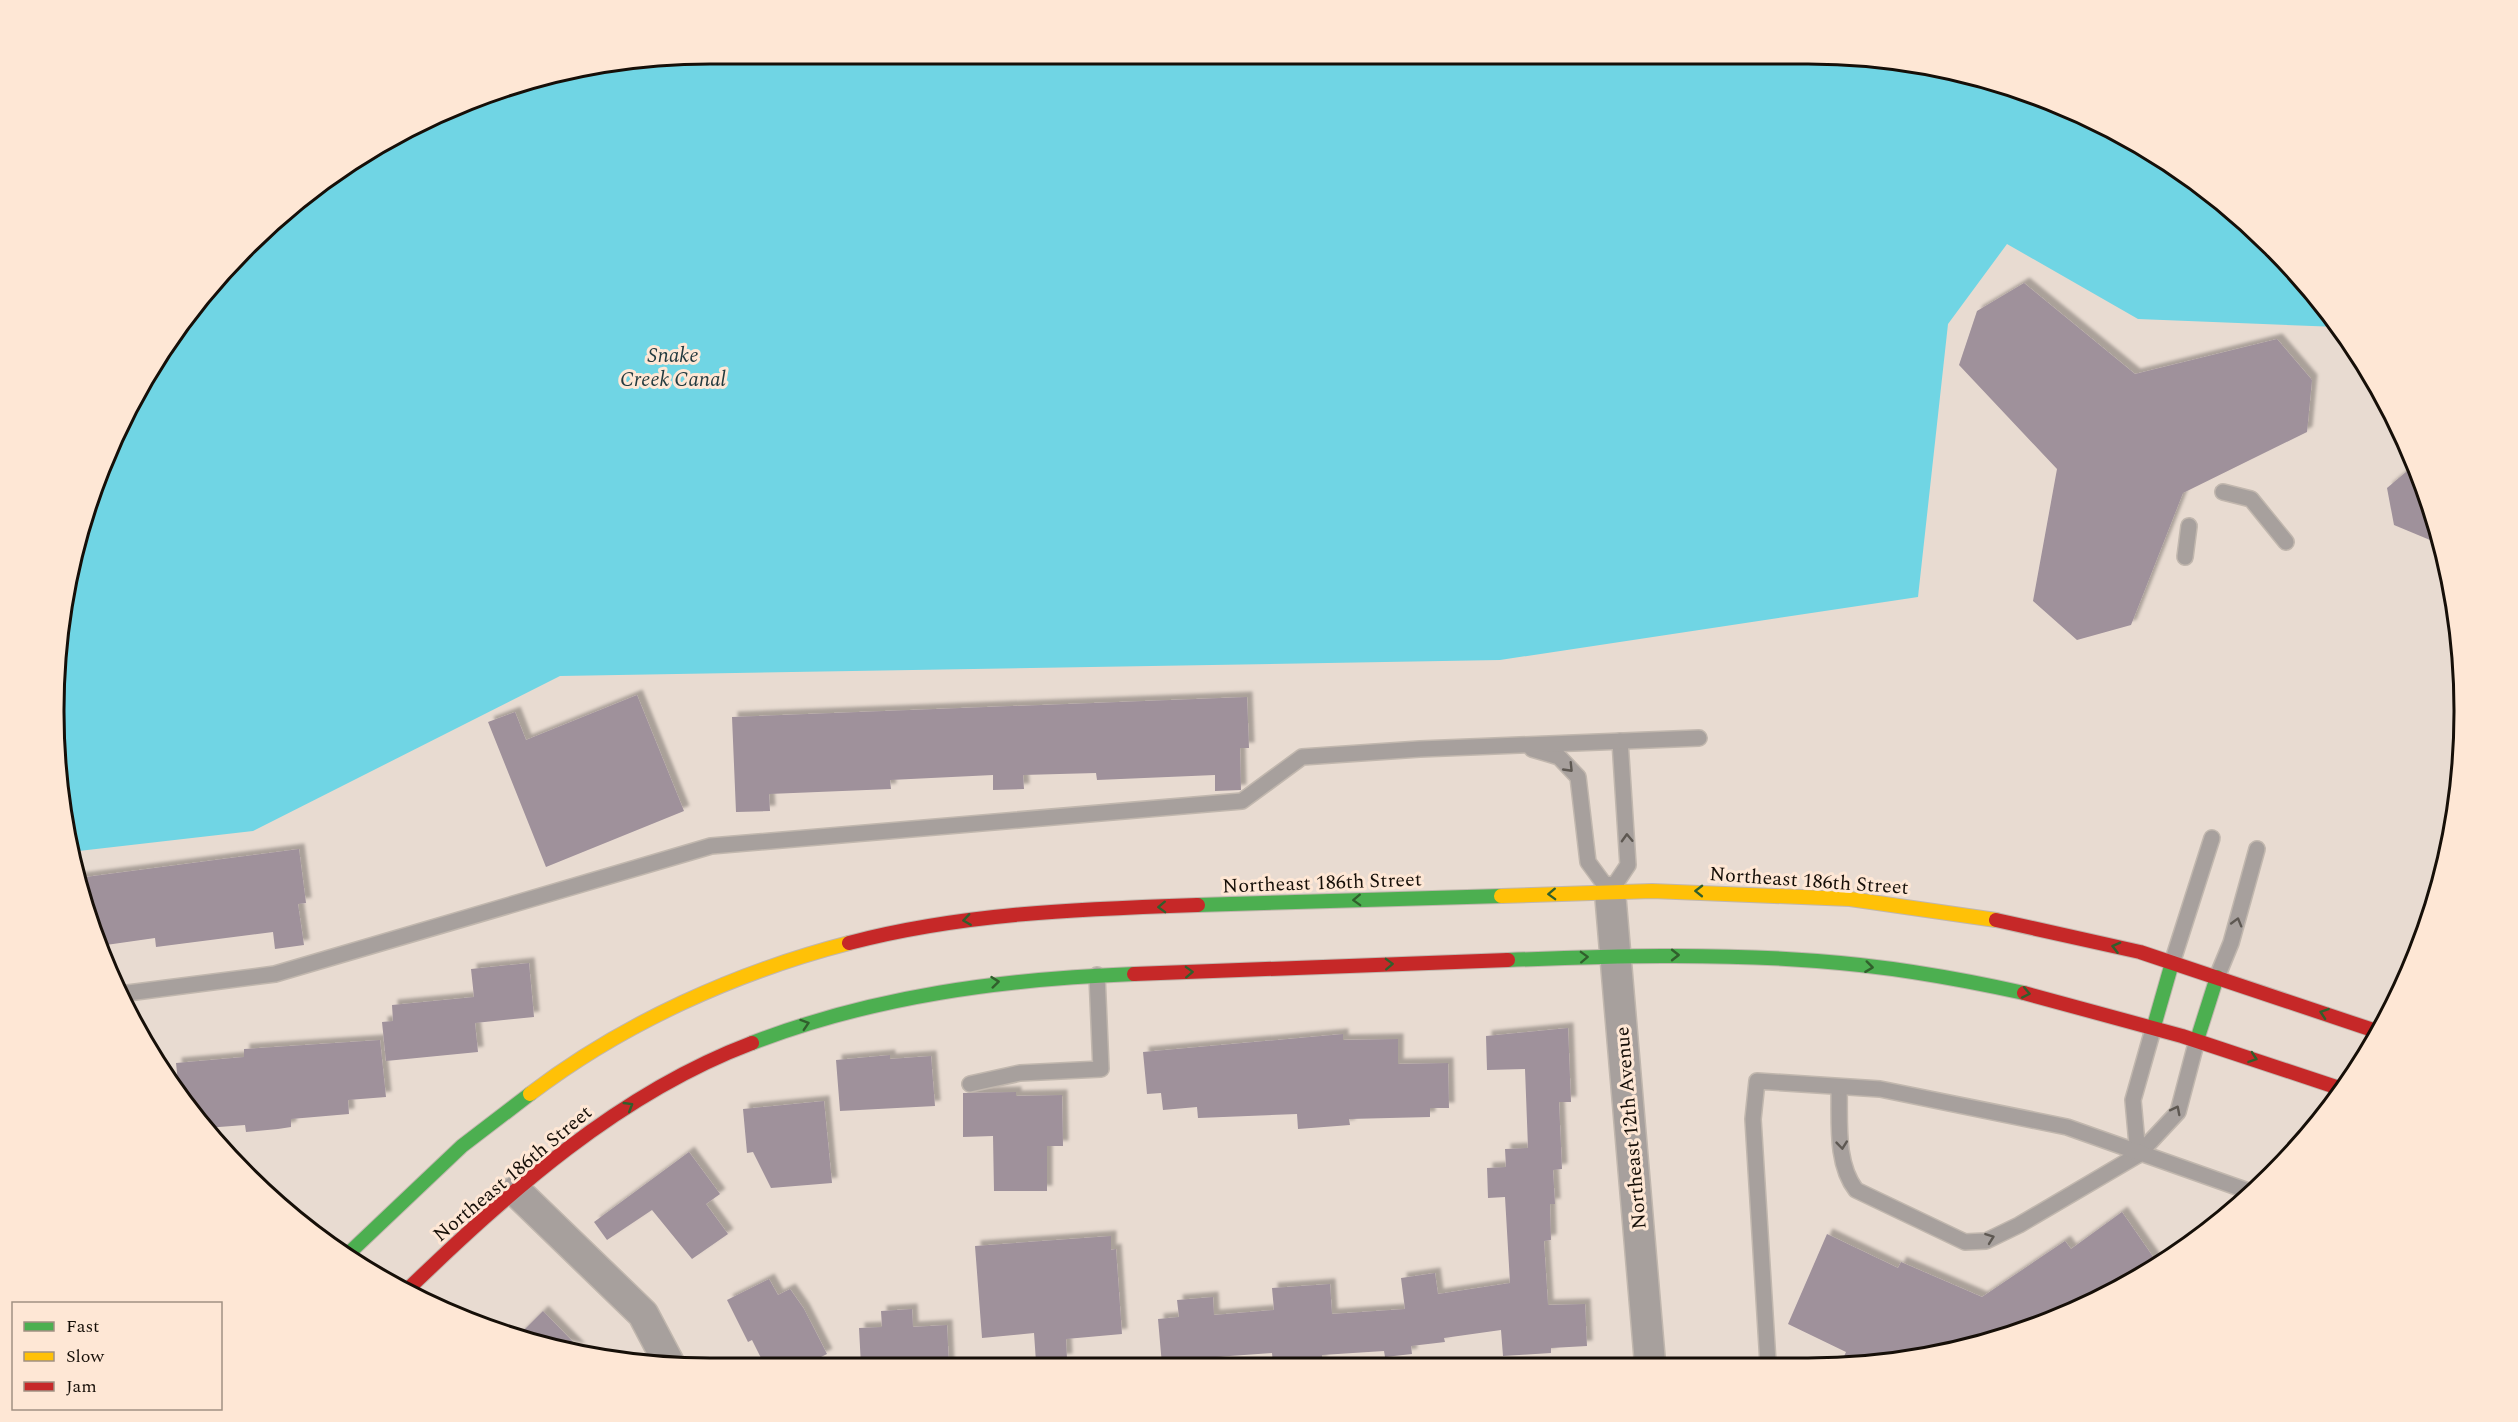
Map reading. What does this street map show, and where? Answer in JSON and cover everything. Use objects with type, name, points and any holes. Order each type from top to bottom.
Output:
[{"type":"main road","name":"Northeast 186th Street","points":[[353,1249],[462,1146],[547,1081],[592,1051],[683,1002],[730,982],[828,948],[926,926],[1027,913],[1610,892],[1745,892],[1850,898],[2046,930],[2172,963],[2370,1029]]},
{"type":"main road","name":"Northeast 186th Street","points":[[413,1285],[516,1191],[597,1125],[721,1055],[762,1038],[849,1011],[944,989],[1038,978],[1616,956],[1757,957],[1914,972],[2029,993],[2154,1026],[2333,1086]]},
{"type":"main road","points":[[2154,1026],[2172,963]]},
{"type":"main road","points":[[2197,1040],[2217,977]]},
{"type":"street","name":"Northeast 12th Avenue","points":[[1610,892],[1650,1358]]},
{"type":"street","points":[[516,1191],[643,1314],[665,1356]]},
{"type":"lane","points":[[2223,492],[2251,499],[2286,542]]},
{"type":"lane","points":[[2185,558],[2190,526]]},
{"type":"lane","points":[[129,993],[275,974],[711,846],[1242,801],[1302,758],[1517,745],[1699,738]]},
{"type":"lane","points":[[1517,745],[1559,757],[1578,777],[1588,862],[1610,892],[1628,865],[1620,741]]},
{"type":"lane","points":[[2172,963],[2212,838]]},
{"type":"lane","points":[[2217,977],[2231,943],[2258,849]]},
{"type":"lane","points":[[970,1084],[1020,1073],[1101,1069],[1097,975]]},
{"type":"lane","points":[[2138,1155],[2133,1100],[2154,1026]]},
{"type":"lane","points":[[1839,1087],[1841,1143],[1847,1178],[1857,1190],[1965,1242],[1986,1241],[2019,1225],[2138,1155],[2178,1112],[2197,1040]]},
{"type":"lane","points":[[1768,1358],[1753,1119],[1758,1081],[1880,1089],[2067,1127],[2138,1155],[2242,1189]]},
{"type":"water","name":"Snake Creek Canal","points":[[711,64],[1807,64],[1891,70],[1933,77],[2015,99],[2093,131],[2130,151],[2201,198],[2233,225],[2293,285],[2327,327],[2138,319],[2007,244],[1948,324],[1918,597],[1500,660],[560,676],[253,831],[80,851],[70,795],[64,711],[70,627],[77,585],[99,503],[131,425],[173,352],[198,317],[254,254],[317,198],[352,173],[425,131],[503,99],[585,77],[627,70]]},
{"type":"building","points":[[2024,283],[2135,374],[2277,339],[2312,380],[2307,432],[2183,493],[2131,625],[2077,640],[2033,601],[2057,469],[1959,365],[1977,311]]},
{"type":"building","points":[[2407,471],[2430,540],[2394,525],[2387,488]]},
{"type":"building","points":[[637,695],[684,811],[546,867],[488,722],[515,712],[526,740]]},
{"type":"building","points":[[1247,697],[1249,748],[1240,748],[1241,790],[1215,791],[1215,775],[1097,780],[1096,773],[1023,775],[1024,789],[993,790],[993,775],[890,780],[891,789],[769,794],[770,811],[736,812],[732,717]]},
{"type":"building","points":[[299,849],[306,903],[298,904],[304,945],[275,949],[273,932],[156,947],[155,938],[109,945],[87,877]]},
{"type":"building","points":[[529,963],[534,1017],[475,1023],[478,1052],[386,1061],[382,1022],[393,1021],[392,1005],[474,997],[471,969]]},
{"type":"building","points":[[1568,1028],[1571,1102],[1559,1102],[1562,1169],[1553,1170],[1555,1204],[1550,1204],[1551,1240],[1544,1241],[1548,1305],[1585,1304],[1587,1346],[1551,1348],[1551,1353],[1503,1356],[1501,1330],[1444,1338],[1445,1342],[1411,1346],[1412,1354],[1385,1357],[1384,1351],[1322,1355],[1322,1358],[1272,1358],[1272,1353],[1216,1358],[1161,1358],[1158,1319],[1179,1317],[1177,1300],[1213,1297],[1214,1315],[1274,1310],[1272,1288],[1330,1284],[1332,1314],[1405,1309],[1401,1278],[1435,1273],[1438,1294],[1510,1283],[1505,1197],[1488,1198],[1487,1168],[1506,1167],[1505,1149],[1528,1148],[1525,1069],[1487,1070],[1486,1036]]},
{"type":"building","points":[[1343,1034],[1343,1040],[1398,1039],[1398,1064],[1448,1063],[1449,1108],[1430,1108],[1430,1117],[1349,1119],[1350,1125],[1298,1129],[1297,1114],[1198,1118],[1197,1107],[1163,1110],[1161,1093],[1147,1094],[1143,1052]]},
{"type":"building","points":[[380,1040],[386,1097],[348,1100],[349,1114],[291,1119],[291,1127],[246,1132],[245,1125],[217,1127],[177,1076],[176,1063],[244,1057],[244,1049]]},
{"type":"building","points":[[890,1055],[890,1059],[931,1056],[935,1106],[840,1111],[836,1060]]},
{"type":"building","points":[[1016,1092],[1016,1096],[1062,1095],[1063,1146],[1047,1146],[1047,1191],[994,1191],[993,1136],[963,1137],[963,1093]]},
{"type":"building","points":[[824,1101],[832,1183],[771,1188],[753,1152],[747,1153],[743,1109]]},
{"type":"building","points":[[689,1152],[720,1194],[706,1204],[728,1234],[692,1259],[652,1210],[607,1240],[594,1222]]},
{"type":"building","points":[[2122,1212],[2153,1257],[2093,1291],[2054,1308],[2015,1323],[1933,1345],[1844,1356],[1846,1352],[1788,1324],[1827,1234],[1898,1268],[1901,1262],[1982,1297],[2065,1241],[2071,1249]]},
{"type":"building","points":[[1111,1236],[1111,1250],[1116,1249],[1122,1334],[1066,1339],[1067,1358],[1036,1358],[1034,1333],[982,1338],[975,1246]]},
{"type":"building","points":[[769,1279],[778,1295],[790,1289],[804,1309],[827,1354],[819,1358],[761,1358],[752,1340],[748,1342],[727,1300]]},
{"type":"building","points":[[912,1309],[913,1327],[947,1325],[949,1358],[861,1358],[859,1328],[882,1327],[881,1311]]},
{"type":"building","points":[[543,1311],[573,1342],[544,1335],[525,1329]]},
{"type":"traffic: fast","points":[[1198,905],[1501,896]]},
{"type":"traffic: fast","points":[[1508,960],[1662,956],[1778,958],[1895,969],[2024,993]]},
{"type":"traffic: fast","points":[[2154,1026],[2172,963]]},
{"type":"traffic: fast","points":[[752,1043],[845,1013],[940,993],[1036,980],[1134,974]]},
{"type":"traffic: fast","points":[[2197,1040],[2217,977]]},
{"type":"traffic: fast","points":[[353,1249],[462,1146],[530,1094]]},
{"type":"traffic: slow","points":[[1501,896],[1652,891],[1850,899],[1996,920]]},
{"type":"traffic: slow","points":[[530,1094],[603,1045],[682,1003],[765,969],[849,943]]},
{"type":"traffic: jam","points":[[849,943],[935,925],[1022,914],[1198,905]]},
{"type":"traffic: jam","points":[[1996,920],[2140,952],[2370,1029]]},
{"type":"traffic: jam","points":[[1134,974],[1508,960]]},
{"type":"traffic: jam","points":[[2024,993],[2182,1036],[2333,1086]]},
{"type":"traffic: jam","points":[[413,1284],[525,1182],[610,1118],[655,1089],[703,1064],[752,1043]]}]
